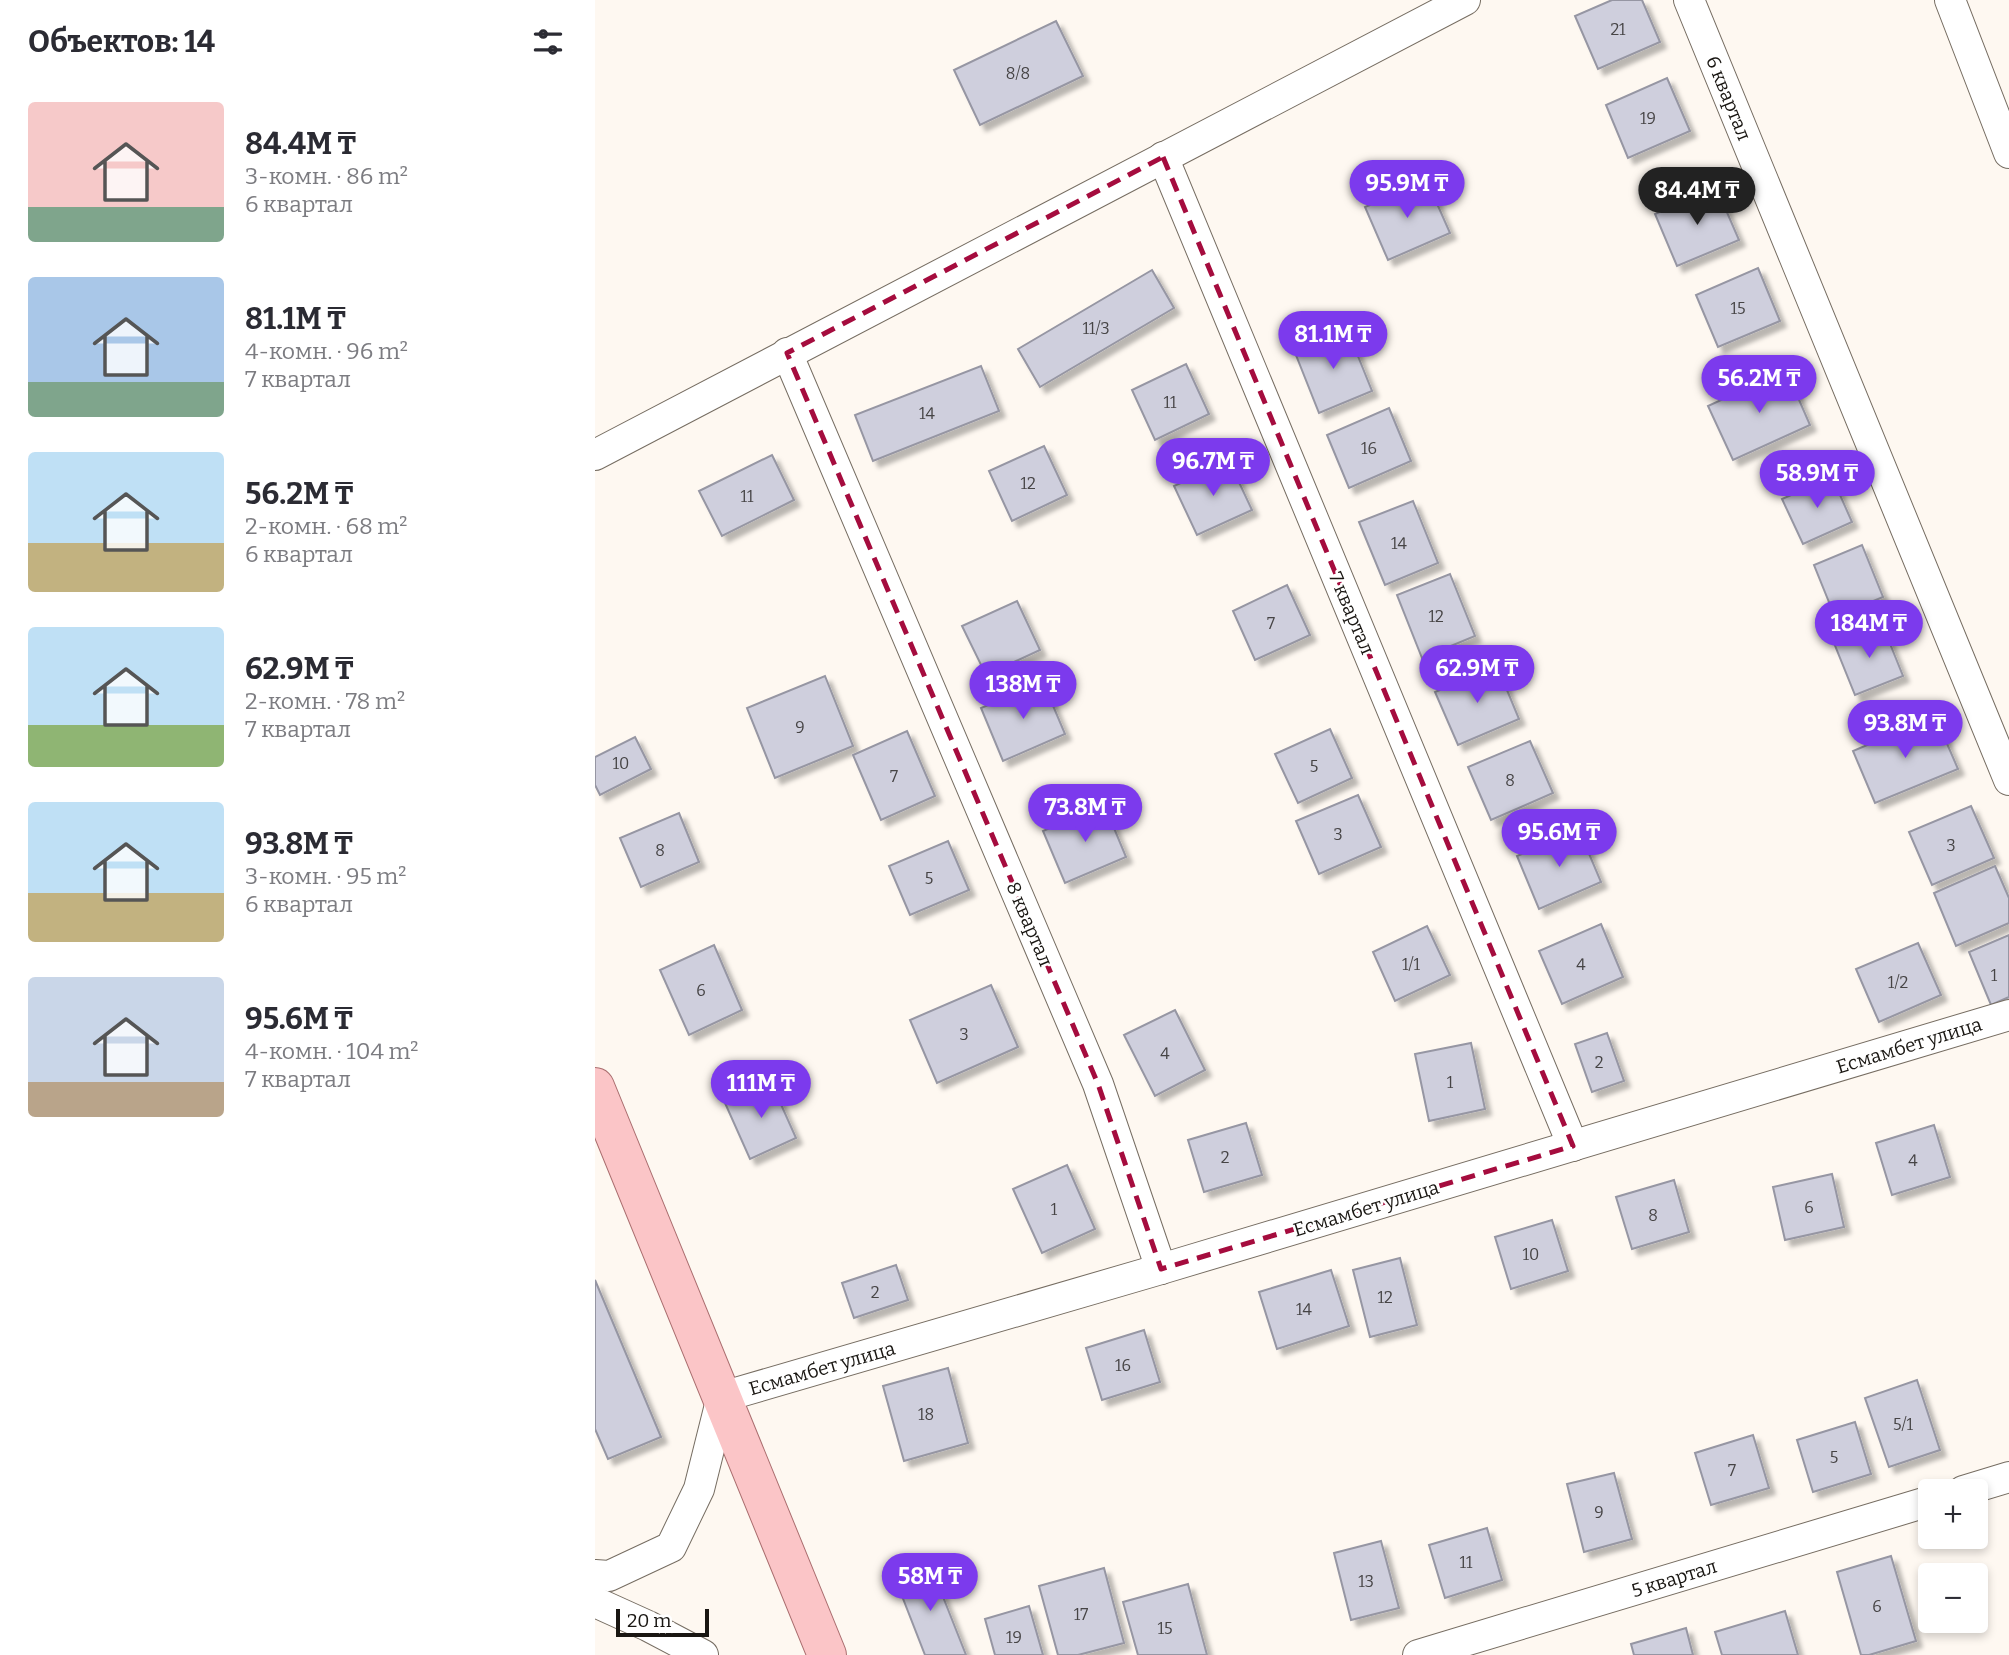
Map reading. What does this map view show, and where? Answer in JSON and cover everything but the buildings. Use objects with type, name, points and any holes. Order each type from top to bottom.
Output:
[{"type":"main road","points":[[595,1087],[827,1655]]},
{"type":"street","points":[[595,455],[1465,0]]},
{"type":"street","name":"6 квартал","points":[[1689,0],[2009,780]]},
{"type":"street","points":[[1950,0],[2009,153]]},
{"type":"street","name":"7 квартал","points":[[1163,157],[1573,1146]]},
{"type":"street","name":"8 квартал","points":[[787,353],[1098,1084],[1161,1269]]},
{"type":"street","name":"Есмамбет улица","points":[[722,1396],[1161,1269],[2009,1015]]},
{"type":"street","points":[[595,1575],[609,1576],[671,1547],[699,1489],[722,1396]]},
{"type":"street","points":[[1988,1483],[2009,1477]]},
{"type":"street","name":"5 квартал","points":[[1418,1655],[1918,1505]]},
{"type":"street","points":[[595,1602],[703,1655]]},
{"type":"highlighted area","points":[[1163,157],[1573,1146],[1161,1269],[1098,1084],[787,353]]}]
